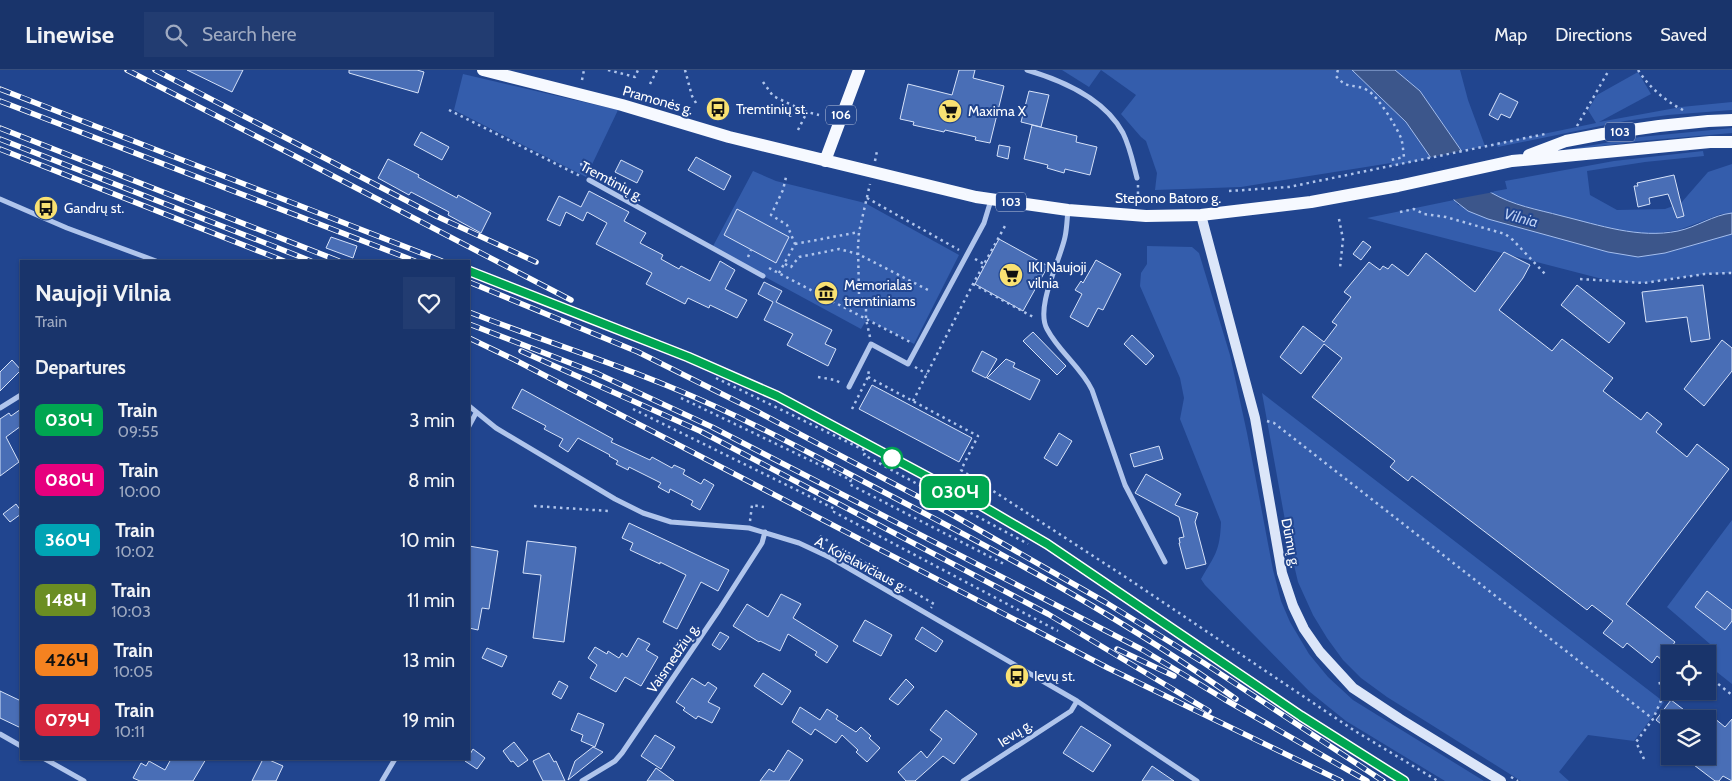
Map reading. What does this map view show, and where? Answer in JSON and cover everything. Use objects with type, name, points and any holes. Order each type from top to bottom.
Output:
[{"type":"main road","name":"Pramonės g.","points":[[483,70],[622,105],[825,161]]},
{"type":"main road","name":"106","points":[[825,161],[859,70]]},
{"type":"main road","name":"Stepono Batoro g.","points":[[1507,163],[1566,141],[1669,125],[1732,120]]},
{"type":"main road","name":"Stepono Batoro g.","points":[[825,161],[991,199],[1068,210],[1146,216],[1201,215],[1311,202],[1507,163],[1710,142],[1732,142]]},
{"type":"main road","name":"Dūmų g.","points":[[1201,215],[1255,418],[1282,573],[1293,606],[1304,629],[1320,652],[1353,688],[1400,719],[1506,778]]},
{"type":"street","points":[[1027,70],[1052,77],[1069,85],[1111,117],[1122,132],[1137,178]]},
{"type":"street","name":"Tremtinių g.","points":[[586,179],[763,276]]},
{"type":"street","points":[[0,199],[67,228],[153,260]]},
{"type":"street","points":[[849,387],[871,344],[908,364],[984,223],[991,199]]},
{"type":"street","points":[[1068,210],[1065,236],[1044,305],[1044,322],[1054,341],[1086,377],[1110,438],[1125,485],[1165,562]]},
{"type":"street","points":[[0,408],[20,396]]},
{"type":"street","name":"A. Kojelavičiaus g.","points":[[470,407],[496,428],[643,513],[672,522],[749,528],[799,543],[831,558],[1077,701],[1196,781]]},
{"type":"street","points":[[470,424],[476,413]]},
{"type":"street","name":"Vaismedžių g.","points":[[582,781],[605,768],[622,753],[719,610],[762,543],[765,532]]},
{"type":"street","name":"Ievų g.","points":[[963,781],[1071,711],[1077,701]]},
{"type":"street","points":[[0,734],[20,745]]},
{"type":"street","points":[[47,760],[84,781]]},
{"type":"street","points":[[382,781],[394,760]]},
{"type":"path","points":[[582,80],[584,70]]},
{"type":"path","points":[[608,70],[634,77],[638,70]]},
{"type":"path","points":[[650,84],[656,70]]},
{"type":"path","points":[[685,70],[692,96],[696,103]]},
{"type":"path","points":[[1338,70],[1336,76],[1342,83],[1368,91],[1383,107],[1401,138],[1404,157],[1391,160]]},
{"type":"path","points":[[1570,128],[1577,126],[1609,70]]},
{"type":"path","points":[[1638,70],[1655,91],[1668,102],[1683,110]]},
{"type":"path","points":[[763,82],[773,96],[807,112],[819,115]]},
{"type":"path","name":"Tremtinių g.","points":[[449,110],[586,179]]},
{"type":"path","points":[[798,130],[807,112]]},
{"type":"path","points":[[1229,192],[1289,187],[1547,133]]},
{"type":"path","points":[[581,163],[586,179]]},
{"type":"path","points":[[786,177],[783,190],[771,215],[787,224],[796,244]]},
{"type":"path","points":[[871,344],[866,319],[866,305],[859,294],[859,232],[867,198],[954,247]]},
{"type":"path","points":[[1400,212],[1414,209],[1424,214],[1446,217],[1505,234],[1545,274]]},
{"type":"path","points":[[1339,219],[1343,239],[1340,268]]},
{"type":"path","points":[[913,401],[972,284],[1005,226]]},
{"type":"path","points":[[796,244],[859,232]]},
{"type":"path","points":[[796,244],[779,273],[905,339]]},
{"type":"path","points":[[785,264],[791,267],[799,257],[839,249],[858,254],[930,291]]},
{"type":"path","points":[[1580,279],[1644,283],[1732,272]]},
{"type":"path","points":[[972,284],[1044,322]]},
{"type":"path","points":[[908,364],[928,374]]},
{"type":"path","points":[[818,377],[835,380]]},
{"type":"path","points":[[852,409],[868,377],[978,436],[961,470],[1347,725],[1438,781]]},
{"type":"path","points":[[716,378],[866,451],[864,455],[1028,544]]},
{"type":"path","points":[[681,398],[851,480],[848,484],[1004,564]]},
{"type":"path","points":[[633,409],[835,509],[834,512],[1058,631]]},
{"type":"path","points":[[1265,421],[1274,423],[1653,719]]},
{"type":"path","points":[[749,528],[752,505],[764,507]]},
{"type":"path","points":[[534,506],[609,511]]},
{"type":"path","points":[[820,536],[934,604],[928,613]]},
{"type":"path","points":[[1644,759],[1636,742],[1653,719],[1663,696],[1659,680]]},
{"type":"path","points":[[1716,682],[1732,695]]},
{"type":"path","points":[[1506,778],[1518,781]]},
{"type":"shaded area","points":[[1062,70],[1101,70],[1089,87]]},
{"type":"shaded area","points":[[1101,70],[1352,70],[1406,122],[1431,158],[1392,166],[1391,163],[1241,187],[1155,190],[1157,173],[1146,141],[1121,114],[1136,95]]},
{"type":"shaded area","points":[[1395,70],[1460,70],[1468,100],[1485,146],[1596,123],[1588,110],[1597,95],[1638,72],[1651,94],[1599,122],[1681,107],[1732,102],[1732,110],[1668,115],[1625,121],[1498,147],[1496,144],[1462,151],[1420,91]]},
{"type":"shaded area","points":[[463,74],[618,110],[586,177],[454,110]]},
{"type":"shaded area","points":[[1732,128],[1732,133],[1640,141],[1547,153],[1640,137]]},
{"type":"shaded area","points":[[1703,151],[1704,156],[1645,162],[1587,171],[1590,195],[1617,210],[1665,209],[1681,203],[1708,172],[1732,164],[1732,213],[1721,214],[1679,230],[1650,234],[1612,229],[1508,202],[1490,192],[1507,189],[1505,181],[1614,161]]},
{"type":"shaded area","points":[[753,171],[776,181],[865,203],[959,255],[914,344],[867,319],[861,329],[712,248]]},
{"type":"shaded area","points":[[1454,200],[1458,205],[1665,253],[1732,234],[1732,273],[1705,274],[1644,283],[1610,281],[1367,218]]},
{"type":"shaded area","points":[[1147,246],[1192,247],[1199,253],[1230,355],[1273,570],[1281,601],[1290,622],[1309,654],[1328,677],[1353,700],[1484,781],[1445,781],[1346,721],[1310,692],[1201,579],[1216,552],[1221,522],[1180,419],[1184,398],[1180,378],[1140,286],[1141,273],[1147,264]]},
{"type":"shaded area","points":[[1262,393],[1664,702],[1634,741],[1588,735],[1559,772],[1569,781],[1521,781],[1387,697],[1361,678],[1343,660],[1313,615],[1298,582]]},
{"type":"shaded area","points":[[1732,520],[1732,684],[1716,671],[1716,645],[1709,645],[1667,607]]},
{"type":"water","name":"Vilnia","points":[[1352,70],[1395,70],[1420,91],[1490,192],[1508,201],[1605,227],[1649,233],[1678,231],[1718,216],[1732,213],[1732,234],[1665,253],[1638,257],[1608,252],[1488,219],[1468,211],[1454,200],[1431,158],[1406,122]]},
{"type":"pier","points":[[1465,150],[1494,192],[1451,200],[1428,158]]},
{"type":"building","points":[[187,70],[243,70],[232,92]]},
{"type":"building","points":[[349,70],[417,70],[424,72],[418,93],[349,73]]},
{"type":"building","name":"Maxima X","points":[[959,70],[975,70],[973,78],[1004,86],[990,143],[975,140],[976,137],[913,125],[914,122],[900,119],[908,84],[952,95]]},
{"type":"building","points":[[1029,91],[1049,95],[1041,127],[1021,122]]},
{"type":"building","points":[[1500,93],[1518,102],[1510,118],[1501,114],[1498,120],[1489,115]]},
{"type":"building","points":[[1032,125],[1077,136],[1076,142],[1097,147],[1090,175],[1065,169],[1064,173],[1047,168],[1048,165],[1024,159]]},
{"type":"building","points":[[421,132],[449,147],[442,160],[414,145]]},
{"type":"building","points":[[999,145],[1010,147],[1008,159],[997,156]]},
{"type":"building","points":[[696,157],[731,176],[724,190],[688,170]]},
{"type":"building","points":[[388,159],[457,198],[458,195],[491,213],[481,233],[448,215],[449,212],[411,192],[409,195],[378,178]]},
{"type":"building","points":[[621,160],[643,171],[637,183],[615,172]]},
{"type":"building","points":[[1674,175],[1684,216],[1677,218],[1668,194],[1649,198],[1650,204],[1638,207],[1634,186],[1638,186],[1637,183]]},
{"type":"building","points":[[589,191],[629,212],[624,221],[646,233],[640,243],[663,255],[661,259],[679,269],[681,266],[710,281],[720,261],[735,270],[725,289],[747,300],[737,318],[710,305],[709,308],[688,298],[685,304],[646,284],[652,273],[596,244],[607,223],[587,212],[583,221],[566,212],[560,226],[547,220],[559,196],[581,207]]},
{"type":"building","points":[[737,209],[789,237],[776,263],[724,235]]},
{"type":"building","points":[[331,237],[357,246],[353,258],[326,248]]},
{"type":"building","name":"IKI Naujoji vilnia","points":[[999,239],[1048,266],[1023,311],[975,284]]},
{"type":"building","points":[[1363,241],[1371,247],[1361,260],[1353,254]]},
{"type":"building","points":[[1504,252],[1530,265],[1523,278],[1499,310],[1552,351],[1562,339],[1613,378],[1603,391],[1641,420],[1647,412],[1662,424],[1656,432],[1687,457],[1697,444],[1729,469],[1626,604],[1675,642],[1673,645],[1661,645],[1661,659],[1657,656],[1652,663],[1627,643],[1623,648],[1603,633],[1613,621],[1592,605],[1587,610],[1412,476],[1408,481],[1390,467],[1395,461],[1312,397],[1342,358],[1324,344],[1301,374],[1280,357],[1303,326],[1324,342],[1337,325],[1332,322],[1351,297],[1344,292],[1369,262],[1380,270],[1383,266],[1388,269],[1392,264],[1408,276],[1426,253],[1475,292]]},
{"type":"building","points":[[1096,260],[1121,274],[1103,310],[1098,308],[1088,327],[1070,317],[1082,294],[1075,290],[1081,281],[1083,283]]},
{"type":"building","points":[[764,282],[782,291],[776,302],[832,330],[825,344],[836,349],[828,366],[787,345],[793,334],[764,320],[773,302],[758,294]]},
{"type":"building","points":[[1577,285],[1625,323],[1609,343],[1561,305]]},
{"type":"building","points":[[1703,285],[1710,339],[1691,342],[1687,317],[1646,322],[1642,292]]},
{"type":"building","points":[[1033,332],[1066,366],[1057,375],[1023,341]]},
{"type":"building","points":[[1132,335],[1154,356],[1146,365],[1124,344]]},
{"type":"building","points":[[1722,340],[1732,348],[1732,371],[1704,406],[1684,389]]},
{"type":"building","points":[[982,351],[997,359],[986,378],[972,371]]},
{"type":"building","points":[[1006,359],[1015,363],[1013,367],[1040,380],[1030,400],[987,378]]},
{"type":"building","points":[[12,360],[20,369],[0,391],[0,372]]},
{"type":"building","points":[[872,385],[972,438],[959,462],[859,409]]},
{"type":"building","points":[[522,389],[613,439],[611,442],[650,460],[652,457],[672,468],[674,465],[685,470],[683,474],[701,484],[704,479],[714,485],[700,510],[691,505],[693,501],[670,489],[669,493],[658,487],[661,483],[629,467],[628,470],[616,464],[618,461],[610,455],[578,438],[568,452],[559,446],[563,439],[544,429],[546,426],[512,408]]},
{"type":"building","points":[[20,410],[20,427],[6,437],[19,462],[0,476],[0,419],[9,413],[11,416]]},
{"type":"building","points":[[1059,433],[1072,441],[1057,466],[1044,458]]},
{"type":"building","points":[[1159,446],[1163,459],[1134,467],[1130,454]]},
{"type":"building","points":[[1146,474],[1181,494],[1175,505],[1198,513],[1195,522],[1206,564],[1186,569],[1179,543],[1179,538],[1184,537],[1179,517],[1135,493]]},
{"type":"building","points":[[16,504],[20,510],[20,515],[10,522],[3,514]]},
{"type":"building","points":[[629,523],[729,570],[718,591],[701,582],[677,629],[663,622],[686,575],[630,550],[633,543],[622,538]]},
{"type":"building","points":[[527,541],[576,547],[564,642],[533,638],[541,575],[523,573]]},
{"type":"building","points":[[470,546],[498,551],[489,609],[482,608],[478,630],[470,628]]},
{"type":"building","points":[[1707,591],[1732,610],[1732,621],[1725,630],[1695,607]]},
{"type":"building","points":[[781,594],[801,604],[793,618],[838,646],[827,663],[815,655],[817,652],[788,634],[780,651],[759,642],[733,626],[747,604],[768,617]]},
{"type":"building","points":[[865,620],[892,635],[881,656],[853,641]]},
{"type":"building","points":[[922,627],[943,641],[936,652],[915,639]]},
{"type":"building","points":[[720,632],[729,637],[720,650],[712,645]]},
{"type":"building","points":[[638,638],[650,644],[646,650],[658,657],[641,686],[625,677],[616,692],[590,678],[597,665],[588,658],[595,647],[607,654],[608,651],[619,658],[622,653],[627,657]]},
{"type":"building","points":[[487,648],[507,656],[502,667],[482,658]]},
{"type":"building","points":[[763,673],[791,691],[782,705],[754,686]]},
{"type":"building","points":[[692,678],[705,686],[708,682],[717,688],[708,702],[720,708],[712,723],[698,716],[696,719],[683,710],[685,708],[676,702]]},
{"type":"building","points":[[906,679],[914,687],[898,705],[889,699]]},
{"type":"building","points":[[559,681],[568,686],[561,699],[552,694]]},
{"type":"building","points":[[0,691],[20,701],[20,728],[0,718]]},
{"type":"building","points":[[1671,700],[1684,710],[1664,710]]},
{"type":"building","points":[[800,707],[820,720],[827,709],[838,716],[836,719],[856,732],[861,727],[880,748],[867,762],[856,752],[858,750],[842,735],[836,743],[815,729],[811,735],[792,722]]},
{"type":"building","points":[[946,710],[977,734],[954,764],[943,756],[915,781],[906,781],[898,772],[921,751],[927,758],[942,739],[930,730]]},
{"type":"building","points":[[578,713],[604,724],[595,747],[581,741],[583,735],[571,730]]},
{"type":"building","points":[[1661,713],[1661,724],[1656,720]]},
{"type":"building","points":[[1732,719],[1732,781],[1723,776],[1719,781],[1715,781],[1694,765],[1716,765],[1716,720],[1725,727]]},
{"type":"building","points":[[1081,726],[1111,745],[1093,772],[1063,753]]},
{"type":"building","points":[[655,735],[675,747],[661,769],[641,756]]},
{"type":"building","points":[[514,742],[528,760],[518,767],[513,761],[511,762],[503,751]]},
{"type":"building","points":[[593,747],[603,752],[568,780],[575,761]]},
{"type":"building","points":[[473,749],[485,758],[477,769],[465,761],[470,760],[470,754]]},
{"type":"building","points":[[788,750],[803,760],[789,781],[760,781],[769,769],[774,772]]},
{"type":"building","points":[[549,753],[554,762],[556,761],[565,781],[543,781],[533,761]]},
{"type":"building","points":[[170,760],[205,760],[193,781],[140,781],[133,778],[141,763],[146,766],[149,761],[165,770]]},
{"type":"building","points":[[262,760],[269,760],[283,766],[276,781],[252,781]]},
{"type":"building","points":[[1152,766],[1174,781],[1142,781]]},
{"type":"building","points":[[656,768],[674,781],[647,781]]},
{"type":"railway","points":[[127,70],[571,300]]},
{"type":"railway","points":[[155,70],[436,216],[536,262]]},
{"type":"railway","points":[[0,89],[439,260]]},
{"type":"railway","points":[[0,101],[412,260]]},
{"type":"railway","points":[[0,128],[336,260]]},
{"type":"railway","points":[[0,139],[308,260]]},
{"type":"railway","points":[[0,149],[281,260]]},
{"type":"railway","points":[[470,271],[672,351],[777,396],[982,506],[1047,544],[1301,716],[1404,781]]},
{"type":"railway","points":[[470,282],[638,352],[758,412],[951,514],[1105,602],[1204,663],[1383,781]]},
{"type":"railway","points":[[470,312],[668,386],[784,440],[984,545],[1070,593],[1154,644],[1236,699]]},
{"type":"railway","points":[[470,324],[596,373],[712,427],[1143,650],[1367,781]]},
{"type":"railway","points":[[470,338],[515,360],[1108,668],[1341,781]]},
{"type":"railway","points":[[521,351],[700,431],[1048,614],[1209,711]]},
{"type":"railway","points":[[1117,649],[1174,676]]},
{"type":"train","name":"030Ч","points":[[470,271],[688,357],[777,396],[982,506],[1047,544],[1301,716],[1404,781]]},
{"type":"place","name":"Tremtinių st.","points":[[718,109]]},
{"type":"place","name":"Maxima X","points":[[950,111]]},
{"type":"place","name":"Gandrų st.","points":[[46,208]]},
{"type":"place","name":"IKI Naujoji vilnia","points":[[1011,275]]},
{"type":"place","name":"Memorialas tremtiniams","points":[[826,293]]},
{"type":"place","name":"Ievų st.","points":[[1017,676]]}]
